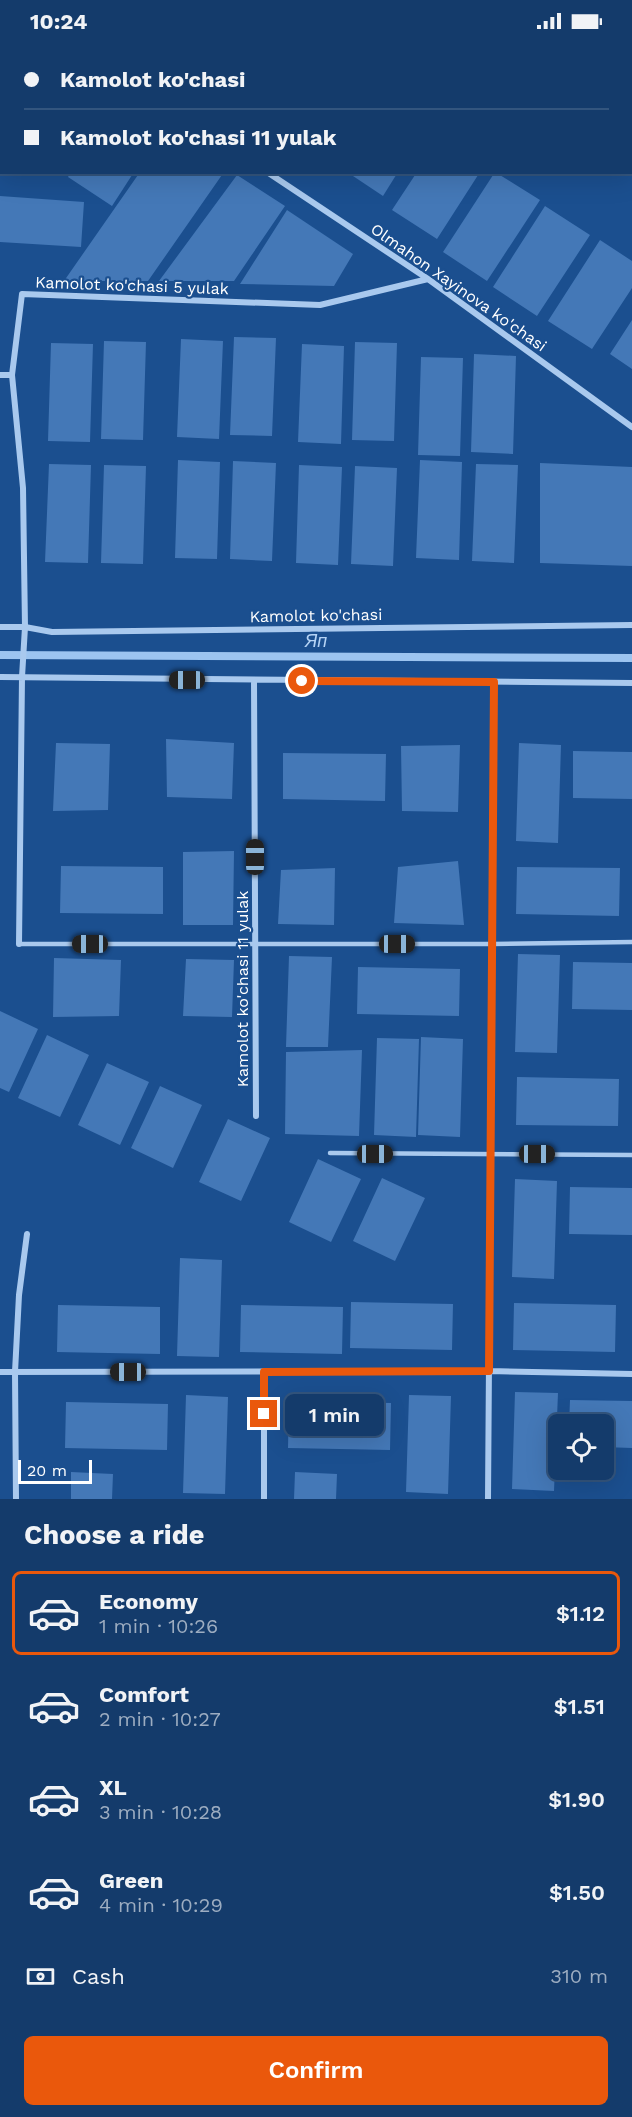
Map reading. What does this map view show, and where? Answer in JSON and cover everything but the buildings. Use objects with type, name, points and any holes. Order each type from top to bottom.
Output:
[{"type":"street","name":"Olmahon Xayinova ko'chasi","points":[[270,174],[428,279],[632,427]]},
{"type":"street","name":"Kamolot ko'chasi 5 yulak","points":[[19,944],[22,677],[25,627],[23,488],[12,375],[22,294],[320,305],[428,279]]},
{"type":"street","points":[[0,375],[12,375]]},
{"type":"street","name":"Kamolot ko'chasi","points":[[0,627],[25,627],[52,632],[632,625]]},
{"type":"street","points":[[0,677],[632,683]]},
{"type":"street","name":"Kamolot ko'chasi 11 yulak","points":[[254,681],[256,1116]]},
{"type":"street","points":[[488,1499],[494,682]]},
{"type":"street","points":[[16,1499],[15,1372],[19,1295],[27,1234]]},
{"type":"street","points":[[0,1372],[489,1371],[632,1374]]},
{"type":"street","points":[[264,1372],[264,1499]]},
{"type":"lane","points":[[19,944],[632,942]]},
{"type":"lane","points":[[330,1153],[632,1155]]},
{"type":"waterway","name":"Яп","points":[[0,655],[632,658]]},
{"type":"route","points":[[264,1414],[264,1372],[489,1371],[494,682],[302,681]]}]
